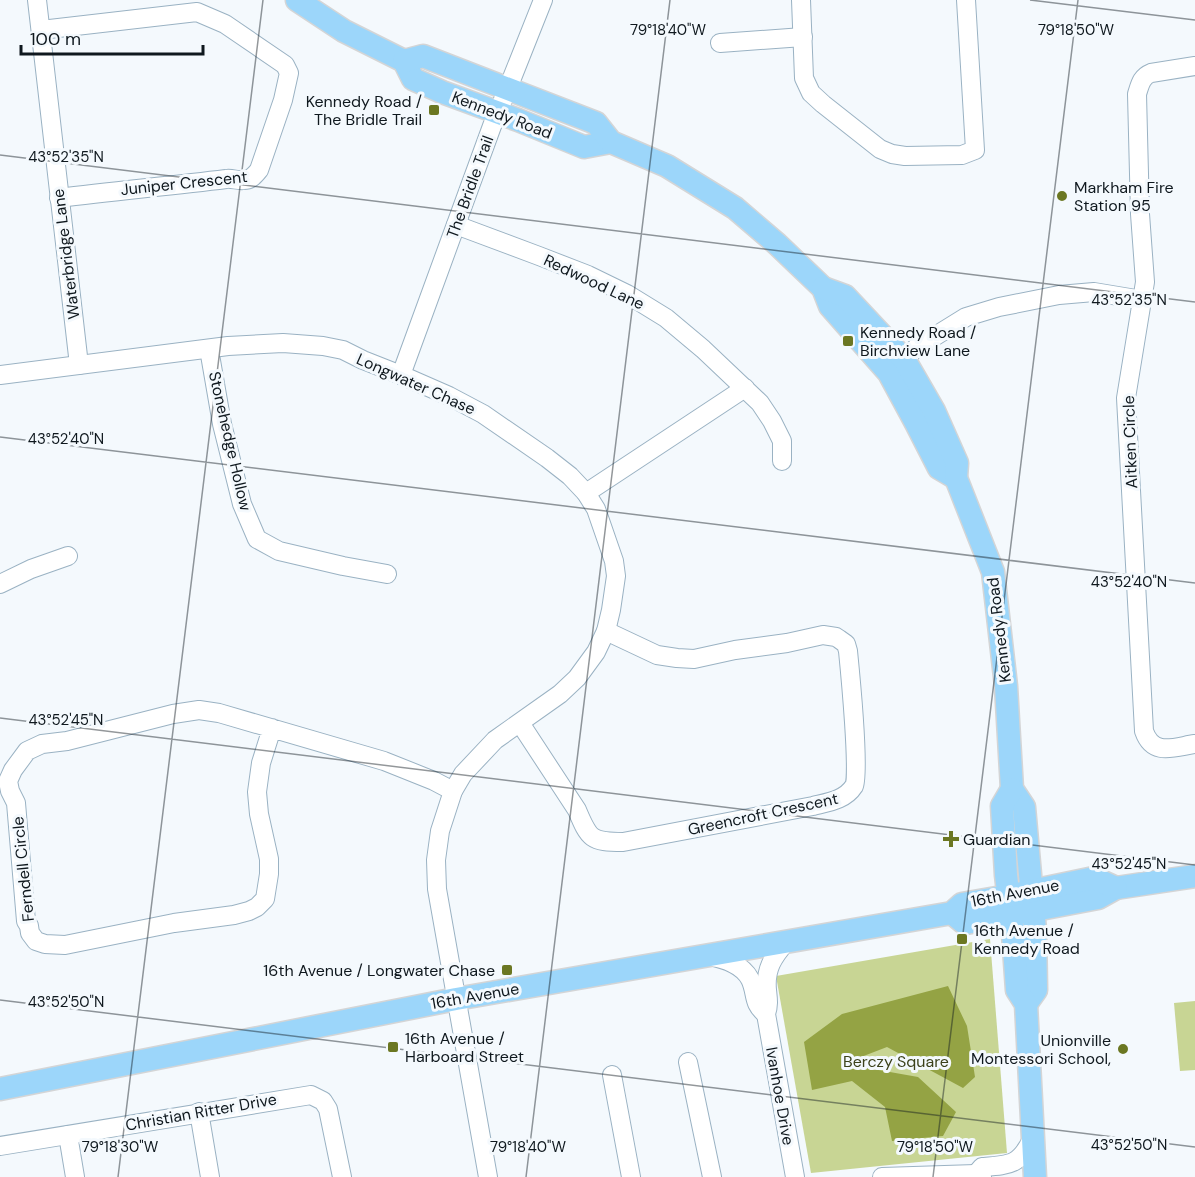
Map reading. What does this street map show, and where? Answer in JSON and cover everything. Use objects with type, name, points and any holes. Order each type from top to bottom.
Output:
[{"type":"main road","name":"Kennedy Road","points":[[297,0],[344,30],[404,61],[412,79],[584,147],[611,142]]},
{"type":"main road","name":"Kennedy Road","points":[[404,61],[423,56],[596,123],[611,142],[667,165],[735,208],[777,244],[822,288],[845,296],[896,366],[934,411],[957,463],[956,478],[993,572],[1006,686],[1012,789],[1024,807],[1035,930],[1036,990],[1026,1004]]},
{"type":"main road","name":"Kennedy Road","points":[[1012,789],[1002,806],[1017,990],[1026,1004],[1035,1177]]},
{"type":"main road","name":"16th Avenue","points":[[0,1089],[456,999],[952,913],[962,904],[1009,905],[1032,901],[1094,878],[1116,888],[1195,876]]},
{"type":"street","name":"Waterbridge Lane","points":[[37,0],[79,365]]},
{"type":"street","name":"The Bridle Trail","points":[[401,375],[497,112],[543,0]]},
{"type":"street","points":[[801,0],[804,78],[811,93],[880,149],[905,156],[962,155],[975,150],[966,0]]},
{"type":"street","name":"Juniper Crescent","points":[[41,30],[197,12],[225,24],[285,65],[289,74],[265,154],[254,176],[244,180],[230,178],[59,198]]},
{"type":"street","points":[[720,43],[803,37]]},
{"type":"street","name":"Aitken Circle","points":[[1195,66],[1151,73],[1140,82],[1137,94],[1140,214],[1145,282],[1126,399],[1144,731],[1155,747],[1166,748],[1195,744]]},
{"type":"street","name":"Redwood Lane","points":[[456,225],[588,275],[627,294],[666,318],[703,349],[760,403],[782,441],[782,461]]},
{"type":"street","points":[[896,366],[916,348],[966,317],[999,308],[1094,291],[1142,300]]},
{"type":"street","name":"Longwater Chase","points":[[0,375],[228,346],[283,343],[319,345],[343,350],[449,396],[483,414],[570,476],[586,493],[596,509],[614,561],[616,576],[606,631],[596,652],[577,678],[560,694],[495,740],[463,774],[453,790],[440,831],[436,860],[437,889],[488,1177]]},
{"type":"street","name":"Stonehedge Hollow","points":[[209,349],[222,424],[242,504],[257,539],[279,551],[387,574]]},
{"type":"street","points":[[586,493],[745,388]]},
{"type":"street","points":[[0,584],[31,569],[68,556]]},
{"type":"street","name":"Greencroft Crescent","points":[[520,723],[577,810],[584,826],[598,841],[623,842],[813,806],[844,797],[855,784],[855,748],[848,651],[846,644],[836,637],[823,635],[694,659],[657,655],[606,631]]},
{"type":"street","name":"Ferndell Circle","points":[[272,728],[261,763],[257,792],[269,859],[266,899],[257,907],[234,915],[174,922],[65,945],[36,941],[26,921],[16,803],[8,782],[13,770],[27,751],[42,744],[67,741],[173,714],[199,710],[219,713],[272,728],[384,760],[453,790]]},
{"type":"street","name":"Ivanhoe Drive","points":[[786,942],[772,958],[767,972],[766,987],[769,1004],[766,1014],[795,1177]]},
{"type":"street","name":"Ivanhoe Drive","points":[[707,956],[722,958],[739,967],[750,979],[759,1008],[766,1014]]},
{"type":"street","points":[[688,1062],[712,1177]]},
{"type":"street","points":[[612,1075],[631,1177]]},
{"type":"street","name":"Christian Ritter Drive","points":[[0,1146],[311,1095],[318,1097],[326,1104],[330,1112],[342,1177]]},
{"type":"street","points":[[199,1112],[210,1177]]},
{"type":"street","points":[[68,1135],[75,1177]]},
{"type":"street","points":[[882,1177],[979,1176],[982,1167],[1004,1165],[1021,1158],[1033,1137]]},
{"type":"green space","name":"Berczy Square","points":[[990,939],[1007,1153],[811,1173],[776,976]]},
{"type":"green space","points":[[1195,1001],[1195,1070],[1180,1071],[1174,1003]]},
{"type":"shaded area","points":[[948,986],[967,1026],[975,1077],[963,1088],[887,1047],[861,1057],[873,1069],[918,1077],[956,1112],[943,1136],[892,1141],[885,1107],[852,1081],[812,1090],[804,1042],[842,1014]]},
{"type":"place","name":"Kennedy Road / The Bridle Trail","points":[[434,110]]},
{"type":"place","name":"Markham Fire Station 95","points":[[1062,196]]},
{"type":"place","name":"Kennedy Road / Birchview Lane","points":[[848,341]]},
{"type":"place","name":"Guardian","points":[[951,839]]},
{"type":"place","name":"16th Avenue / Kennedy Road","points":[[962,939]]},
{"type":"place","name":"16th Avenue / Longwater Chase","points":[[507,970]]},
{"type":"place","name":"16th Avenue / Harboard Street","points":[[393,1047]]},
{"type":"place","name":"Unionville Montessori School,","points":[[1123,1049]]}]
